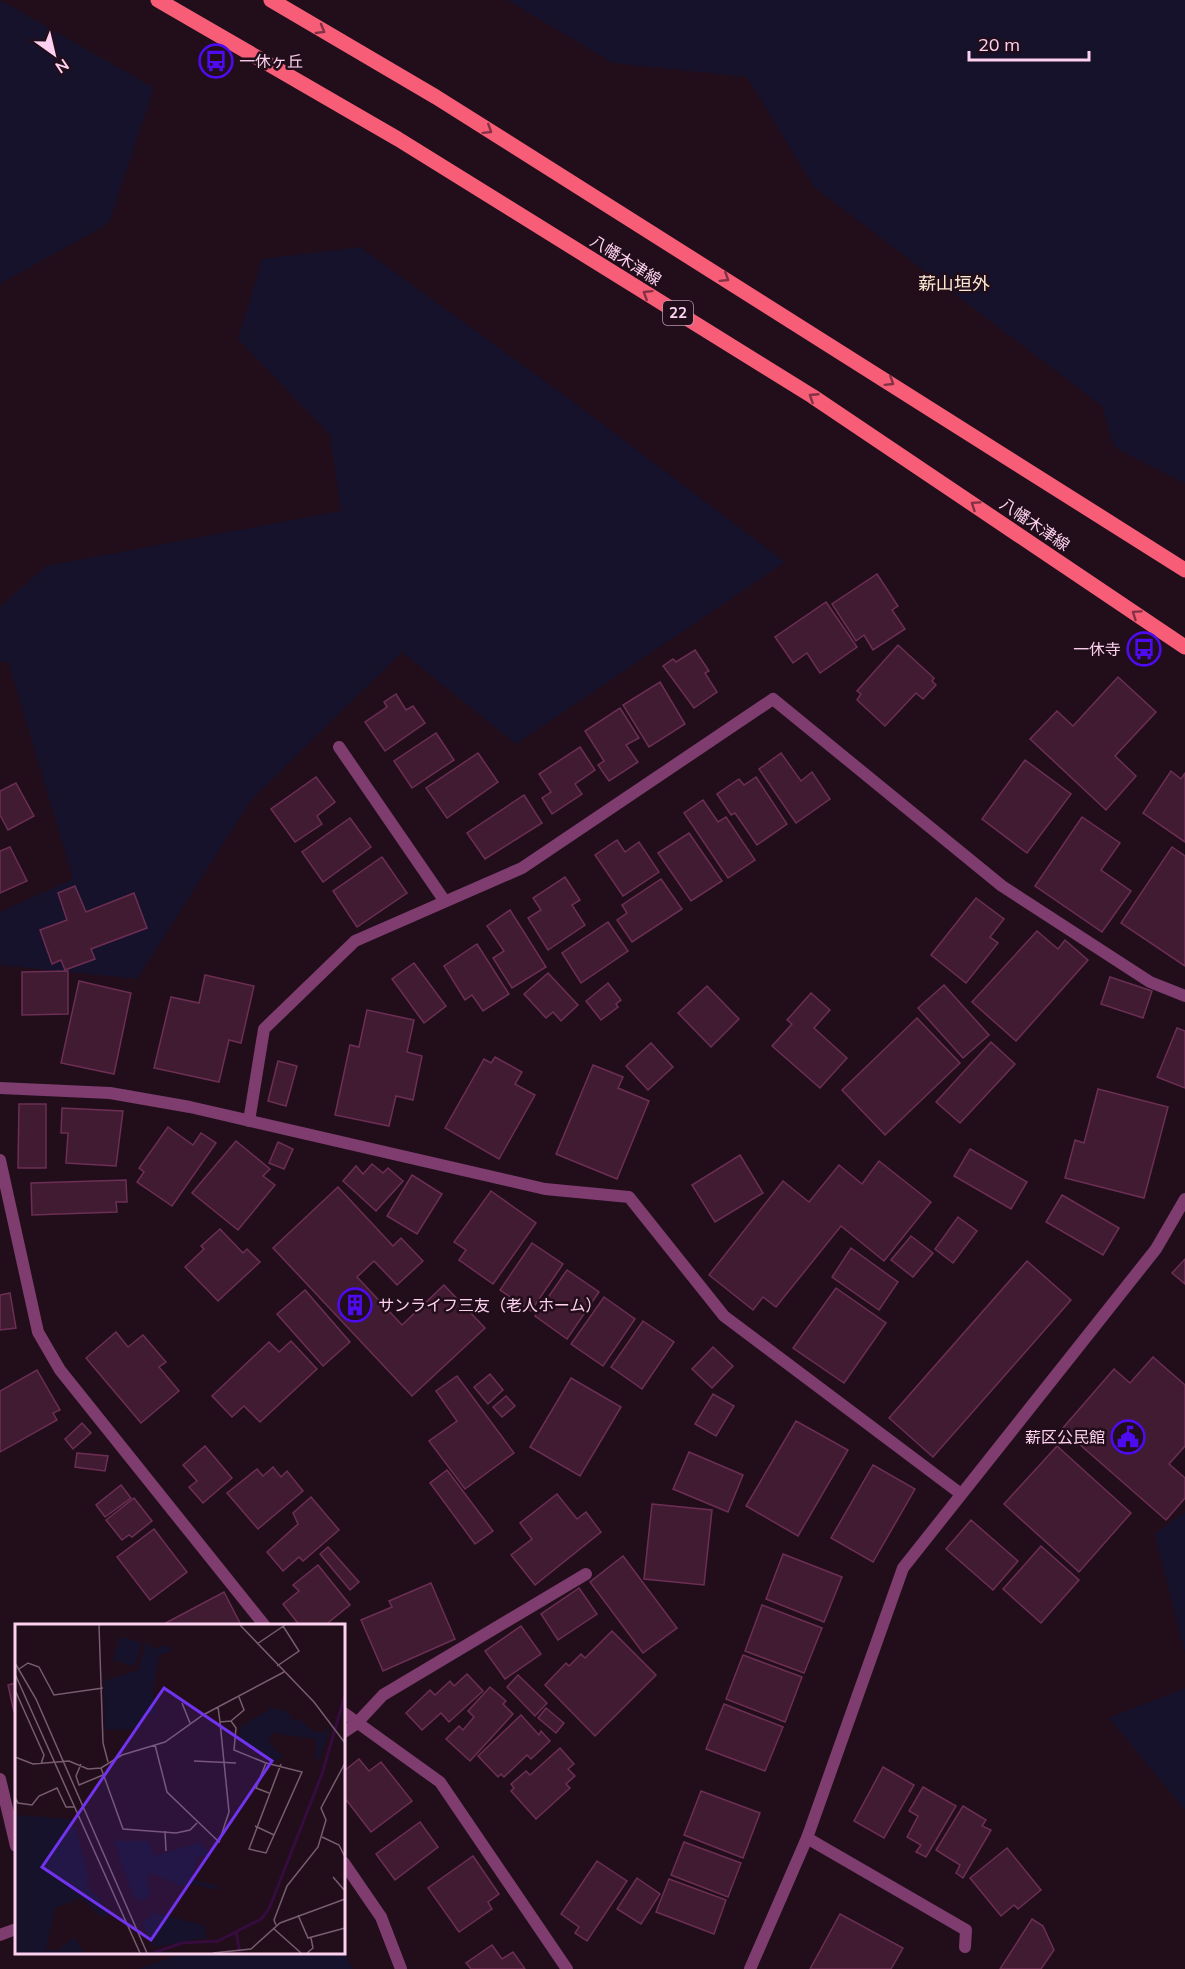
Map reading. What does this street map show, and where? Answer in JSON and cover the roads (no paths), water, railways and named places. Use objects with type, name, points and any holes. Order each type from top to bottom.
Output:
[{"type":"main road","name":"八幡木津線","points":[[158,0],[398,139],[812,396],[1185,647]]},
{"type":"main road","points":[[271,0],[436,97],[1185,570]]},
{"type":"street","points":[[249,1121],[264,1029],[355,941],[444,900],[522,868],[772,699],[1002,886],[1150,982],[1185,996]]},
{"type":"street","points":[[339,747],[444,900]]},
{"type":"street","points":[[0,1088],[110,1093],[249,1121],[545,1189],[629,1197],[724,1316],[961,1494]]},
{"type":"street","points":[[0,1160],[38,1332],[60,1370],[263,1624]]},
{"type":"street","points":[[750,1969],[807,1838],[903,1568],[1156,1249],[1185,1199]]},
{"type":"street","points":[[345,1731],[356,1724],[383,1695],[586,1574]]},
{"type":"street","points":[[345,1714],[440,1782],[567,1969]]},
{"type":"street","points":[[0,1779],[15,1842]]},
{"type":"street","points":[[807,1838],[966,1930],[965,1947]]},
{"type":"street","points":[[345,1864],[381,1917],[401,1969]]},
{"type":"street","points":[[0,1935],[15,1929]]},
{"type":"place","name":"一休ヶ丘","points":[[216,61]]},
{"type":"place","name":"一休寺","points":[[1144,649]]},
{"type":"place","name":"サンライフ三友（老人ホーム）","points":[[355,1305]]},
{"type":"place","name":"薪区公民館","points":[[1128,1437]]},
{"type":"district","name":"薪山垣外","points":[[954,284]]}]
